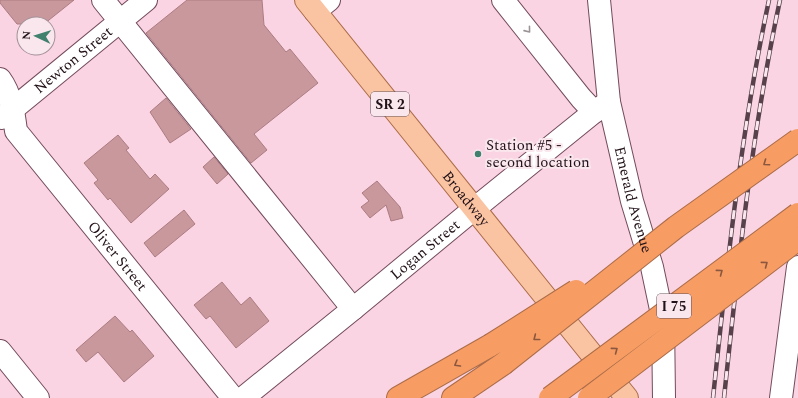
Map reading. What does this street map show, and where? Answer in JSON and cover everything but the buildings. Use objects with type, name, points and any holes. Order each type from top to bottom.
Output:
[{"type":"highway","points":[[453,398],[503,364],[676,227],[798,140]]},
{"type":"highway","name":"I 75","points":[[550,398],[798,214]]},
{"type":"highway","points":[[398,398],[490,345],[676,227]]},
{"type":"highway","points":[[589,398],[798,239]]},
{"type":"main road","name":"Broadway","points":[[316,4],[474,209],[623,393]]},
{"type":"street","points":[[103,0],[353,309]]},
{"type":"street","name":"Newton Street","points":[[7,114],[146,0]]},
{"type":"street","points":[[503,0],[581,98],[602,107]]},
{"type":"street","name":"Emerald Avenue","points":[[599,0],[602,107],[652,267],[663,319],[664,398]]},
{"type":"street","name":"Oliver Street","points":[[0,79],[3,83],[7,114],[16,131],[233,398]]},
{"type":"street","name":"Logan Street","points":[[243,398],[474,209],[602,107]]},
{"type":"street","points":[[781,398],[798,267]]},
{"type":"street","points":[[0,351],[38,398]]},
{"type":"railway","points":[[713,398],[729,248],[743,148],[750,99],[769,0]]},
{"type":"railway","points":[[724,398],[740,248],[754,148],[761,99],[780,0]]},
{"type":"place","name":"Station #5 - second location","points":[[478,154]]}]
